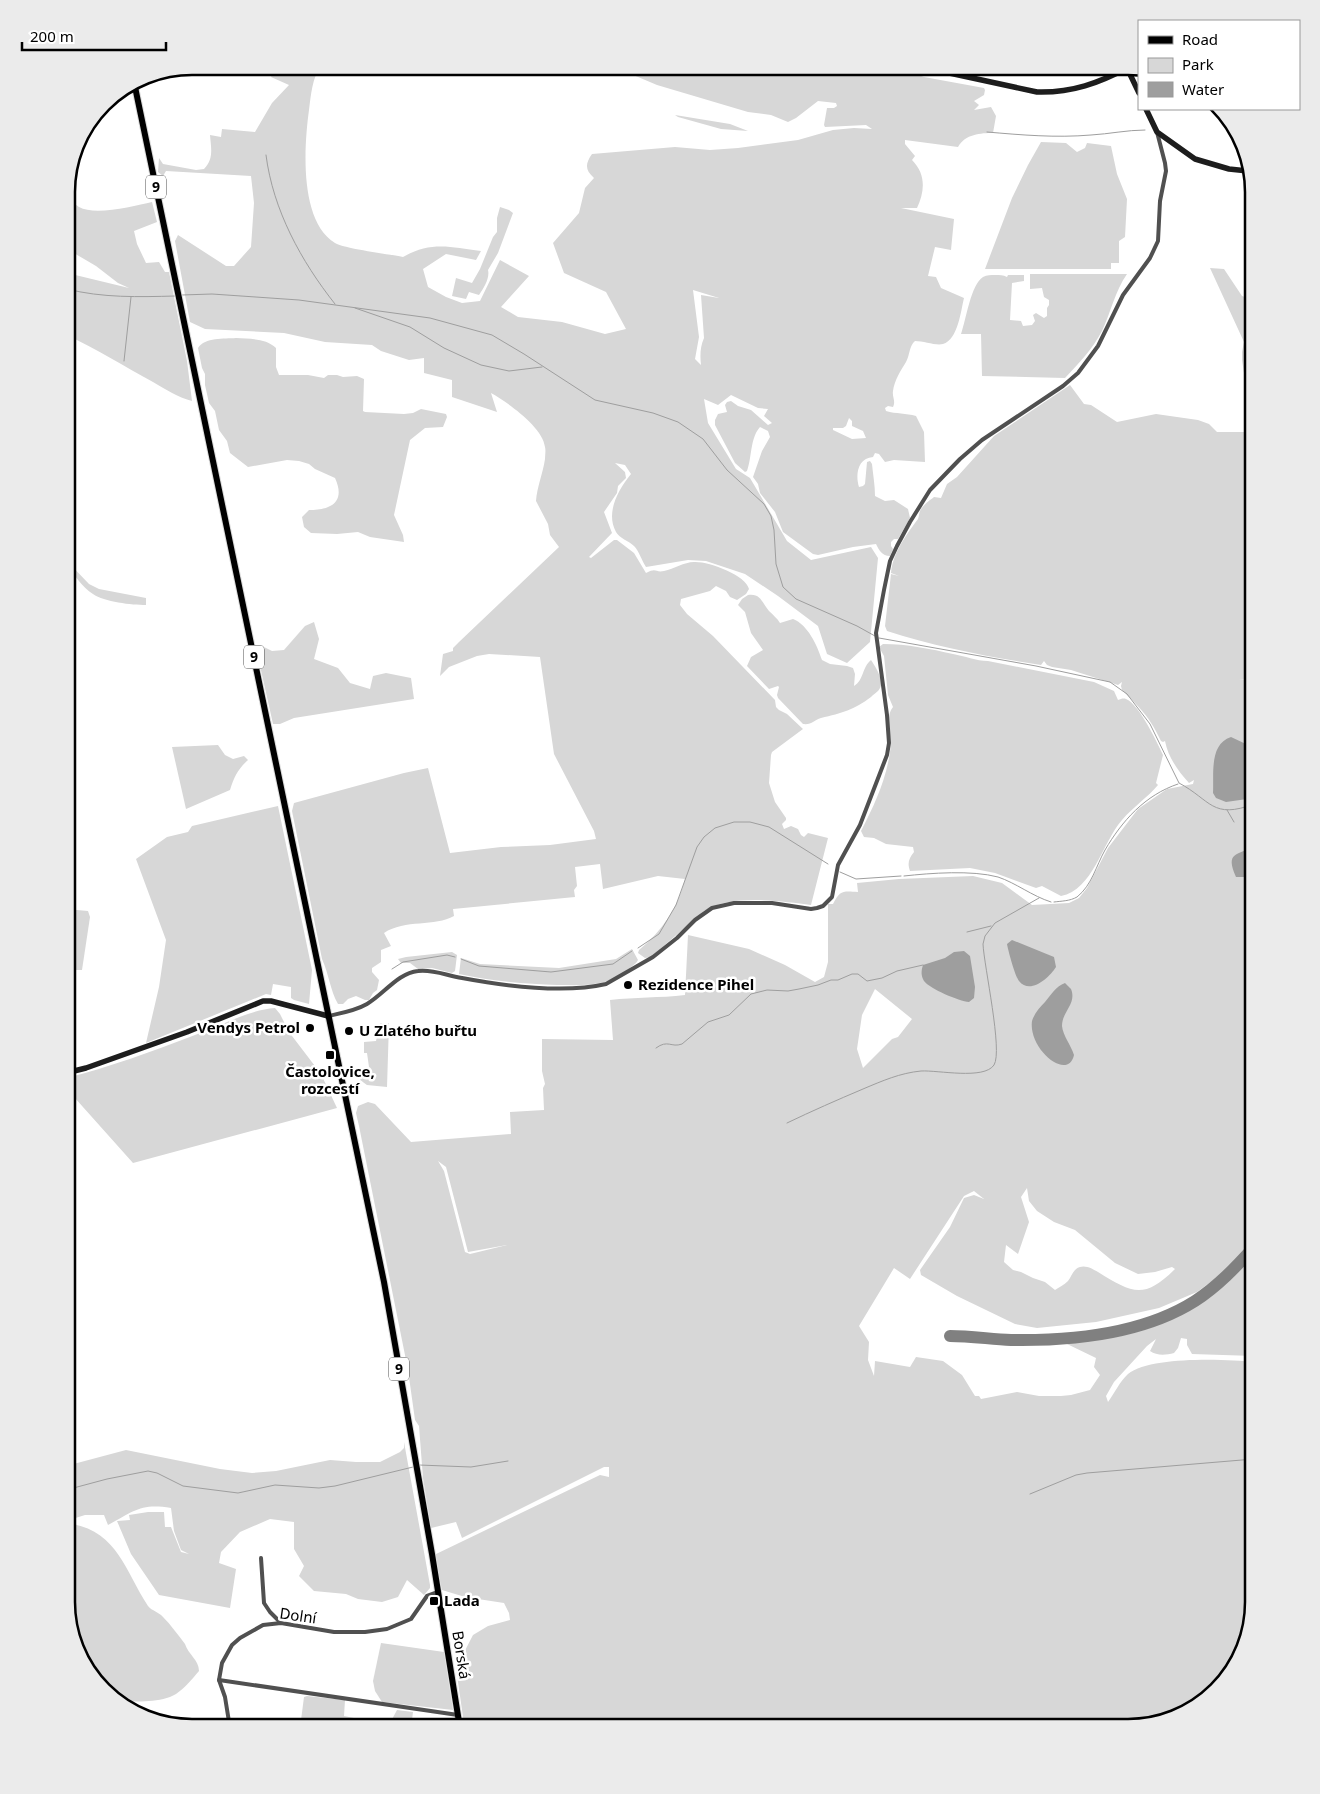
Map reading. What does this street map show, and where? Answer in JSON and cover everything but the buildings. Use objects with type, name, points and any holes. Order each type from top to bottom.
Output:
[{"type":"main road","name":"9","points":[[136,90],[328,1016]]},
{"type":"main road","name":"Borská","points":[[328,1016],[384,1282],[428,1527],[459,1719]]},
{"type":"street","points":[[959,75],[1037,92],[1057,92],[1073,90],[1111,75]]},
{"type":"street","points":[[1131,75],[1138,91]]},
{"type":"street","points":[[75,1071],[187,1032],[263,1001],[272,1001],[328,1016],[351,1011],[367,1004],[404,975],[415,971],[436,971],[459,978],[514,985],[569,989],[598,986],[606,984],[653,957],[677,938],[695,920],[712,908],[734,903],[772,903],[811,909],[823,906],[832,896],[838,865],[860,825],[887,755],[889,743],[887,715],[876,633],[890,561],[910,522],[930,490],[960,459],[982,440],[1063,386],[1078,373],[1098,346],[1123,296],[1150,258],[1158,241],[1160,201],[1166,171],[1157,132],[1146,110]]},
{"type":"street","points":[[1157,132],[1195,159],[1243,171]]},
{"type":"street","points":[[261,1558],[264,1603],[281,1623]]},
{"type":"street","name":"Dolní","points":[[219,1680],[222,1663],[232,1645],[258,1627],[281,1623],[334,1632],[364,1632],[387,1629],[411,1619],[427,1596],[438,1592]]},
{"type":"street","points":[[229,1719],[225,1697],[219,1680],[458,1715]]},
{"type":"green space","points":[[272,75],[316,75],[311,93],[306,143],[307,182],[315,218],[323,232],[335,243],[403,257],[432,247],[481,251],[476,260],[446,254],[423,269],[428,287],[462,303],[480,301],[500,260],[529,276],[501,307],[518,317],[562,322],[605,334],[626,329],[606,292],[564,273],[553,243],[579,213],[585,188],[594,178],[587,167],[592,154],[675,147],[710,150],[738,148],[798,140],[833,130],[872,129],[866,125],[825,127],[827,108],[834,108],[837,106],[836,103],[818,101],[788,122],[771,115],[748,112],[657,85],[633,75],[919,75],[984,88],[984,95],[974,101],[979,105],[974,110],[991,107],[996,116],[993,133],[969,137],[958,147],[905,140],[905,144],[915,156],[912,160],[920,171],[923,189],[917,208],[901,208],[954,219],[951,250],[935,247],[928,276],[936,277],[941,288],[964,298],[958,324],[948,341],[943,344],[915,341],[913,343],[895,383],[893,407],[888,406],[885,408],[886,411],[916,416],[924,432],[925,462],[894,460],[885,462],[879,454],[875,453],[873,457],[864,460],[859,467],[857,477],[859,487],[865,484],[867,462],[870,461],[872,464],[875,496],[885,501],[894,500],[908,509],[910,518],[898,539],[894,539],[891,542],[893,549],[890,556],[883,554],[876,544],[818,555],[813,554],[783,532],[775,512],[760,493],[758,484],[753,477],[762,451],[770,437],[768,431],[760,427],[754,437],[749,466],[745,472],[735,463],[715,425],[718,414],[727,412],[725,405],[727,402],[731,401],[738,406],[751,410],[768,425],[772,423],[764,416],[768,409],[758,408],[731,395],[718,405],[704,399],[708,423],[736,469],[750,478],[787,541],[811,560],[871,547],[878,558],[870,642],[847,663],[827,654],[818,626],[745,574],[706,561],[688,560],[646,567],[636,548],[617,534],[613,524],[612,517],[615,501],[631,474],[625,465],[615,463],[625,472],[626,478],[618,486],[617,493],[604,512],[612,533],[589,557],[591,558],[614,540],[617,540],[634,553],[646,573],[652,570],[664,571],[672,569],[690,562],[700,562],[726,570],[746,584],[749,589],[746,594],[737,600],[716,586],[710,591],[681,599],[680,605],[775,700],[776,707],[787,714],[803,729],[772,752],[769,783],[775,802],[786,818],[782,824],[784,829],[791,826],[798,829],[804,837],[808,833],[828,838],[811,905],[756,900],[728,902],[715,906],[704,911],[651,957],[645,958],[638,953],[639,950],[655,935],[668,918],[678,900],[685,879],[658,876],[603,889],[600,864],[575,867],[577,886],[574,890],[575,897],[453,909],[454,916],[446,919],[401,926],[384,933],[391,946],[381,950],[381,962],[372,968],[372,972],[379,980],[377,990],[369,1000],[356,996],[348,999],[343,1004],[338,1004],[322,959],[292,811],[294,803],[428,768],[450,853],[501,847],[550,845],[596,839],[594,831],[554,754],[540,657],[489,654],[477,656],[449,667],[440,676],[443,654],[453,651],[453,648],[459,642],[559,547],[550,535],[548,524],[536,501],[545,452],[543,439],[538,431],[515,409],[491,393],[497,412],[452,397],[452,380],[424,373],[424,358],[409,360],[381,351],[372,345],[325,342],[284,333],[205,329],[190,322],[175,241],[178,235],[226,266],[234,266],[251,247],[254,203],[251,176],[166,171],[163,176],[158,172],[159,158],[163,164],[196,170],[204,169],[211,157],[210,135],[221,137],[222,129],[255,132],[272,103],[289,85],[271,77]],"holes":[[[693,290],[719,298],[701,295],[704,338],[701,365],[695,359],[699,337]],[[849,418],[852,421],[852,426],[863,431],[866,438],[852,439],[833,430],[833,428],[843,428],[846,426]]]},
{"type":"green space","points":[[675,115],[730,124],[748,131],[721,129]]},
{"type":"green space","points":[[1041,142],[1066,143],[1077,152],[1085,148],[1087,143],[1111,146],[1117,174],[1127,199],[1125,237],[1119,241],[1119,263],[1111,263],[1111,269],[985,269],[1012,198]]},
{"type":"green space","points":[[152,202],[157,222],[134,231],[137,244],[146,263],[159,262],[165,272],[169,272],[187,361],[192,401],[172,393],[75,339],[75,275],[129,288],[118,283],[96,266],[75,254],[75,204],[86,210],[95,211]]},
{"type":"green space","points":[[500,207],[513,213],[498,253],[488,270],[485,286],[479,295],[469,292],[466,299],[452,296],[456,278],[472,283],[480,269],[493,237],[497,232],[497,218]]},
{"type":"green space","points":[[1210,268],[1224,269],[1242,296],[1245,297],[1245,380],[1242,352],[1244,342]]},
{"type":"green space","points":[[1030,274],[1127,274],[1119,287],[1098,338],[1065,378],[982,376],[981,334],[961,334],[975,287],[983,277],[990,275],[1007,277],[1008,275],[1024,275],[1024,281],[1012,283],[1010,320],[1021,321],[1023,326],[1032,325],[1035,321],[1033,315],[1036,313],[1044,318],[1047,316],[1049,300],[1044,297],[1042,288],[1030,289]]},
{"type":"green space","points":[[236,338],[268,342],[276,348],[276,367],[279,375],[308,375],[324,378],[328,375],[337,375],[343,377],[357,376],[364,379],[363,411],[365,412],[404,414],[413,413],[421,409],[446,414],[447,417],[443,427],[425,428],[410,440],[394,515],[404,542],[370,537],[358,532],[337,534],[311,533],[304,527],[302,517],[309,510],[317,510],[334,503],[339,493],[335,478],[315,469],[309,464],[299,461],[287,460],[248,467],[230,453],[227,441],[219,430],[215,411],[209,403],[205,385],[205,374],[198,348],[201,344],[210,340]]},
{"type":"green space","points":[[1070,385],[1084,404],[1091,405],[1117,422],[1156,414],[1198,420],[1209,424],[1217,432],[1245,432],[1245,679],[1239,679],[1245,680],[1245,1257],[1197,1292],[1159,1308],[1096,1322],[1037,1328],[1015,1324],[957,1296],[921,1275],[920,1270],[950,1227],[964,1198],[974,1195],[984,1199],[974,1191],[964,1196],[910,1279],[894,1268],[859,1326],[869,1342],[868,1360],[874,1376],[875,1361],[910,1367],[916,1357],[943,1361],[962,1375],[975,1396],[979,1396],[981,1399],[1017,1392],[1039,1396],[1071,1395],[1090,1390],[1100,1375],[1094,1367],[1096,1358],[1067,1344],[1066,1336],[1079,1332],[1127,1325],[1173,1311],[1208,1294],[1245,1265],[1245,1356],[1192,1354],[1187,1345],[1187,1339],[1181,1338],[1178,1348],[1174,1353],[1165,1355],[1153,1353],[1150,1351],[1156,1339],[1147,1346],[1114,1382],[1106,1396],[1108,1402],[1128,1374],[1153,1364],[1189,1360],[1245,1361],[1245,1602],[1241,1632],[1229,1660],[1211,1685],[1199,1695],[1173,1710],[1143,1718],[463,1719],[456,1668],[473,1635],[488,1626],[510,1620],[509,1613],[504,1603],[465,1597],[442,1590],[434,1555],[600,1475],[609,1477],[609,1467],[604,1467],[462,1538],[456,1522],[431,1528],[423,1478],[419,1426],[415,1420],[408,1370],[356,1113],[358,1106],[368,1102],[375,1104],[411,1142],[511,1134],[510,1112],[544,1110],[543,1088],[545,1084],[542,1071],[542,1039],[613,1040],[610,1000],[685,995],[688,935],[749,949],[785,965],[815,982],[824,977],[828,962],[828,904],[833,904],[842,892],[858,892],[857,883],[973,876],[1002,883],[1032,905],[1069,903],[1079,898],[1087,888],[1108,848],[1138,809],[1167,789],[1193,784],[1194,780],[1189,783],[1177,769],[1168,753],[1165,741],[1161,741],[1149,719],[1122,690],[1122,682],[1118,685],[1071,670],[1052,667],[1044,661],[1041,665],[983,655],[944,647],[887,631],[885,626],[891,574],[899,576],[891,573],[892,565],[901,544],[918,519],[924,505],[934,497],[941,498],[947,484],[957,477],[994,436]],"holes":[[[875,989],[912,1019],[898,1037],[892,1039],[863,1068],[857,1049],[862,1015]],[[438,1161],[446,1167],[468,1252],[507,1245],[470,1254],[465,1252],[444,1171]],[[1027,1188],[1029,1201],[1037,1211],[1054,1222],[1075,1230],[1115,1263],[1138,1274],[1172,1267],[1175,1269],[1155,1286],[1138,1290],[1120,1285],[1087,1267],[1076,1269],[1068,1281],[1055,1290],[1045,1282],[1013,1270],[1004,1262],[1006,1245],[1018,1254],[1029,1222],[1021,1197]]]},
{"type":"green space","points":[[75,569],[89,584],[99,589],[146,598],[146,605],[104,599],[89,591],[75,576]]},
{"type":"green space","points":[[748,595],[759,597],[780,623],[793,619],[803,626],[815,642],[822,660],[830,664],[853,668],[855,674],[854,686],[860,680],[871,660],[878,672],[880,689],[865,701],[842,713],[821,718],[809,724],[803,724],[778,698],[779,687],[769,689],[747,666],[751,657],[763,650],[751,633],[745,612],[738,605]]},
{"type":"green space","points":[[314,622],[319,639],[314,659],[338,668],[350,683],[370,689],[373,676],[386,673],[411,678],[414,699],[294,718],[280,724],[273,724],[256,648],[264,647],[272,651],[284,650],[305,626]]},
{"type":"green space","points":[[883,644],[928,649],[1094,682],[1114,691],[1118,700],[1126,699],[1136,708],[1157,741],[1163,755],[1156,783],[1158,785],[1122,820],[1081,885],[1072,892],[1061,896],[1042,886],[1036,888],[995,873],[970,868],[910,871],[909,863],[914,852],[913,847],[886,844],[874,838],[864,837],[861,831],[882,783],[891,746],[889,716],[893,707],[888,695],[884,656],[879,647]]},
{"type":"green space","points":[[218,745],[225,755],[233,759],[244,756],[248,760],[237,774],[230,790],[186,809],[172,747]]},
{"type":"green space","points":[[278,806],[312,970],[309,1004],[291,998],[291,987],[273,984],[271,995],[266,994],[146,1043],[159,987],[166,940],[136,859],[167,837],[188,832],[192,826]]},
{"type":"green space","points":[[75,910],[88,911],[90,917],[82,970],[75,970]]},
{"type":"green space","points":[[632,949],[638,960],[636,963],[614,978],[595,984],[532,984],[459,974],[461,958],[480,964],[559,968],[616,959]]},
{"type":"green space","points":[[452,952],[457,955],[455,971],[452,973],[432,968],[418,969],[410,963],[401,963],[398,959],[406,957]]},
{"type":"green space","points":[[275,1008],[280,1014],[289,1032],[321,1074],[337,1108],[133,1163],[75,1098],[75,1076],[147,1053],[265,1009]]},
{"type":"green space","points":[[380,1023],[389,1023],[387,1087],[367,1085],[360,1080],[362,1075],[366,1076],[369,1067],[367,1053],[364,1053],[364,1042],[376,1041]]},
{"type":"green space","points":[[404,1442],[430,1585],[430,1588],[424,1595],[407,1580],[398,1597],[382,1602],[358,1599],[346,1594],[314,1591],[299,1576],[304,1566],[294,1549],[294,1522],[270,1519],[240,1532],[221,1552],[219,1563],[236,1569],[230,1608],[159,1595],[131,1554],[117,1521],[130,1520],[129,1515],[164,1512],[165,1527],[171,1527],[181,1552],[189,1554],[181,1550],[174,1531],[171,1508],[145,1507],[131,1512],[108,1525],[104,1515],[85,1515],[75,1518],[75,1464],[126,1450],[220,1469],[252,1473],[276,1471],[330,1460],[380,1462],[404,1448]]},
{"type":"green space","points":[[75,1525],[97,1533],[108,1542],[125,1565],[148,1606],[161,1615],[172,1627],[199,1667],[199,1671],[176,1694],[163,1699],[131,1701],[109,1685],[99,1673],[84,1647],[76,1617]]},
{"type":"green space","points":[[381,1643],[444,1652],[453,1710],[382,1702],[375,1691],[373,1681]]},
{"type":"green space","points":[[304,1697],[345,1700],[344,1716],[359,1719],[301,1719]]},
{"type":"green space","points":[[397,1710],[413,1712],[412,1719],[392,1719]]},
{"type":"water","points":[[1231,737],[1245,744],[1245,799],[1226,802],[1216,798],[1213,793],[1214,761],[1219,746]]},
{"type":"water","points":[[1245,850],[1245,877],[1236,877],[1233,869],[1232,859]]},
{"type":"water","points":[[1012,940],[1054,957],[1056,967],[1049,976],[1034,986],[1023,985],[1017,978],[1007,944]]},
{"type":"water","points":[[964,951],[970,956],[975,987],[974,998],[969,1002],[932,988],[922,977],[923,965],[945,958],[954,952]]},
{"type":"water","points":[[1065,983],[1071,989],[1072,999],[1064,1016],[1062,1026],[1074,1055],[1070,1062],[1064,1065],[1049,1059],[1042,1051],[1032,1032],[1032,1021],[1037,1011],[1054,991]]},
{"type":"waterway","points":[[987,132],[1065,136],[1145,130]]},
{"type":"waterway","points":[[266,155],[275,195],[290,234],[311,270],[335,304]]},
{"type":"waterway","points":[[75,291],[134,297],[175,296]]},
{"type":"waterway","points":[[182,295],[212,294],[299,300],[430,318],[492,335],[595,400],[653,413],[678,422],[703,439],[727,470],[764,504],[771,516],[774,530],[776,564],[783,587],[796,599],[875,636]]},
{"type":"waterway","points":[[124,361],[131,297]]},
{"type":"waterway","points":[[355,308],[410,327],[444,348],[481,365],[509,371],[542,367]]},
{"type":"waterway","points":[[879,638],[1036,666],[1110,682],[1127,694],[1150,724],[1179,783],[1220,809],[1229,810],[1245,807]]},
{"type":"waterway","points":[[1054,902],[1066,901],[1077,897],[1090,881],[1105,850],[1127,819],[1155,795],[1178,784]]},
{"type":"waterway","points":[[1227,810],[1234,822]]},
{"type":"waterway","points":[[638,948],[659,934],[676,905],[697,847],[704,837],[715,828],[734,822],[750,822],[769,827],[828,864]]},
{"type":"waterway","points":[[840,872],[856,879],[901,876]]},
{"type":"waterway","points":[[904,876],[951,873],[988,875],[998,877],[1051,902]]},
{"type":"waterway","points":[[787,1123],[898,1075],[921,1071],[971,1073],[989,1070],[994,1065],[996,1043],[984,955],[983,944],[985,936],[995,923],[1039,898]]},
{"type":"waterway","points":[[967,932],[991,926]]},
{"type":"waterway","points":[[461,959],[479,966],[551,972],[613,964],[632,951]]},
{"type":"waterway","points":[[392,969],[403,962],[447,955],[455,957]]},
{"type":"waterway","points":[[656,1048],[664,1044],[682,1044],[708,1022],[729,1015],[751,994],[767,990],[788,991],[799,989],[831,980],[838,980],[852,974],[858,974],[867,981],[923,965]]},
{"type":"waterway","points":[[1030,1494],[1076,1475],[1087,1473],[1245,1460]]},
{"type":"waterway","points":[[419,1465],[471,1467],[508,1461]]},
{"type":"waterway","points":[[75,1488],[148,1471],[157,1473],[183,1486],[238,1493],[275,1485],[319,1488],[335,1486],[413,1467]]},
{"type":"taxiway","points":[[950,1336],[1011,1340],[1058,1339],[1082,1337],[1130,1328],[1175,1312],[1195,1301],[1226,1276],[1245,1257]]},
{"type":"place","name":"Rezidence Pihel","points":[[628,985]]},
{"type":"place","name":"Vendys Petrol","points":[[310,1028]]},
{"type":"place","name":"U Zlatého buřtu","points":[[349,1031]]},
{"type":"place","name":"Častolovice, rozcestí","points":[[330,1055]]},
{"type":"place","name":"Lada","points":[[434,1601]]}]
